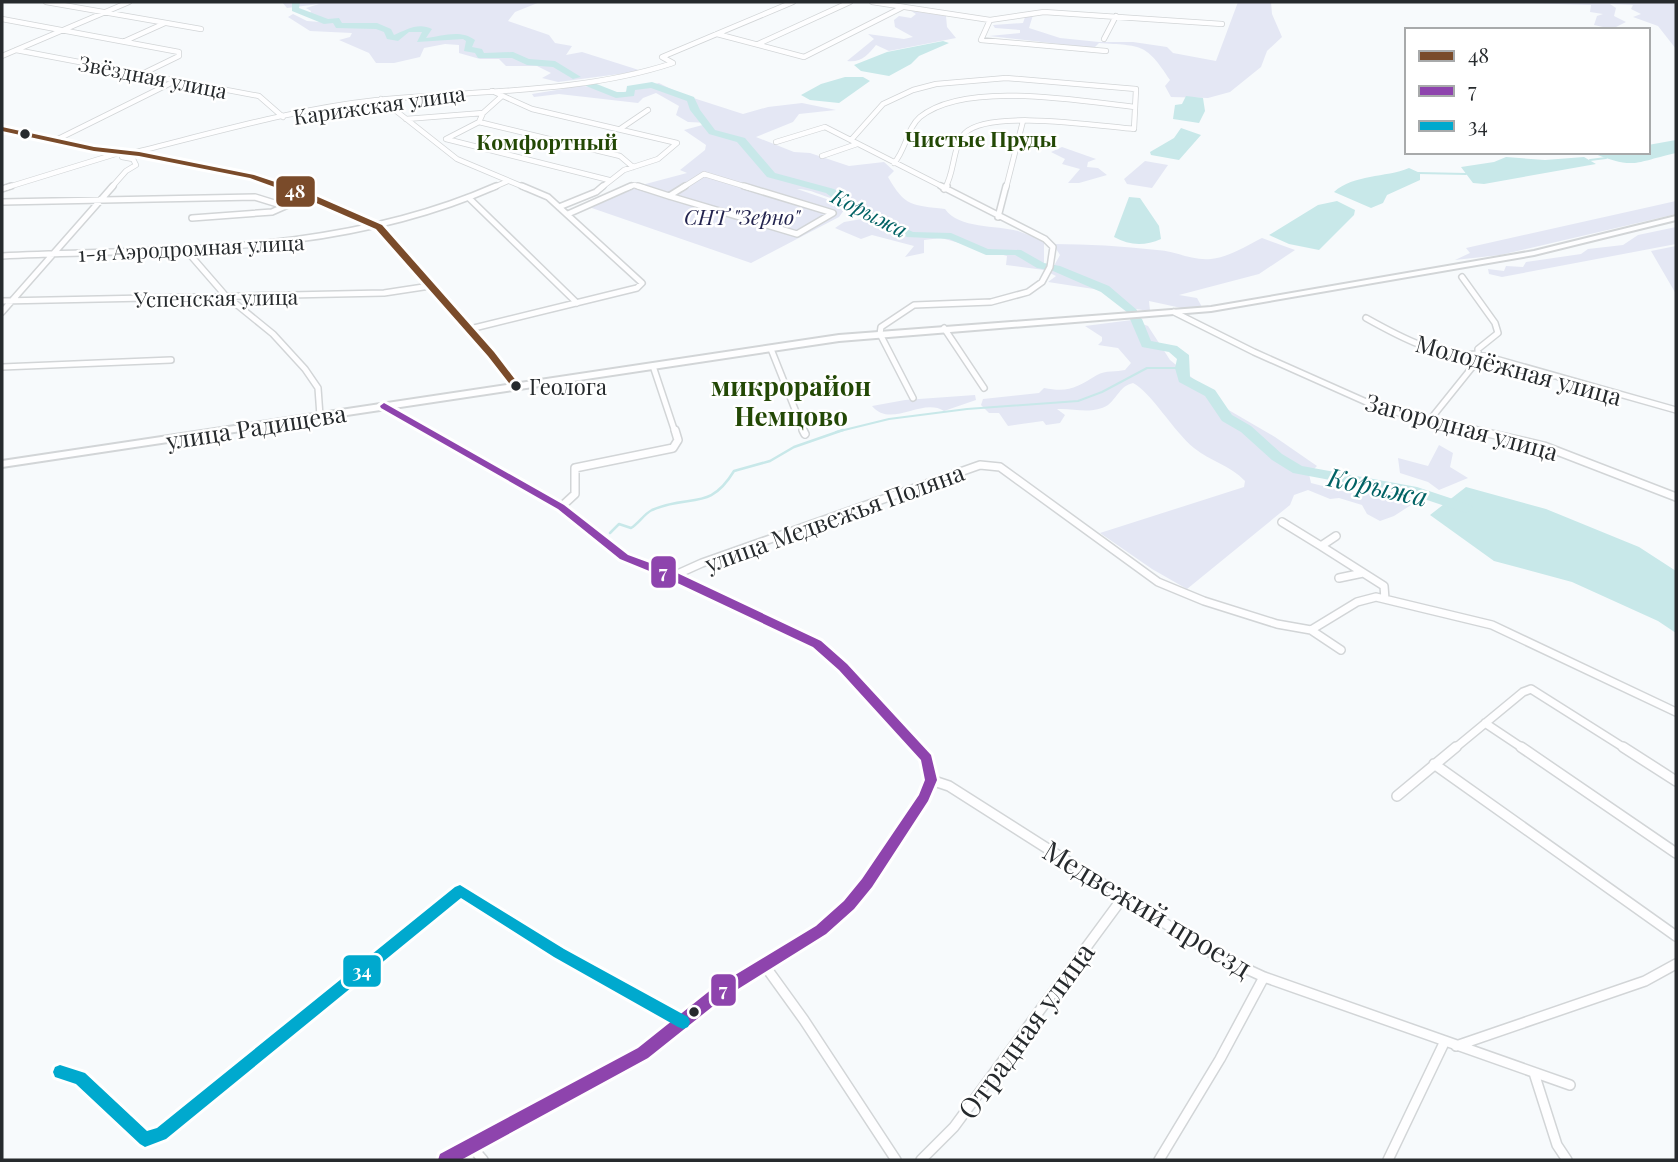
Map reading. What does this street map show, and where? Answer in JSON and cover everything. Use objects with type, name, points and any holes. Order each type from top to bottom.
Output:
[{"type":"main road","name":"улица Радищева","points":[[2,464],[880,334],[1211,309],[1534,253],[1676,218]]},
{"type":"street","points":[[46,2],[201,29]]},
{"type":"street","points":[[2,56],[129,2]]},
{"type":"street","points":[[716,33],[793,2]]},
{"type":"street","points":[[757,44],[850,2]]},
{"type":"street","points":[[872,2],[990,20],[1044,12],[1222,24]]},
{"type":"street","points":[[716,33],[804,57],[904,7]]},
{"type":"street","points":[[1104,39],[1116,16]]},
{"type":"street","points":[[2,19],[180,52],[178,56],[143,74]]},
{"type":"street","points":[[990,20],[982,40],[1106,51]]},
{"type":"street","points":[[124,41],[165,23]]},
{"type":"street","name":"Карижская улица","points":[[132,153],[283,117],[381,99],[547,86],[649,72],[673,62],[662,57],[716,33]]},
{"type":"street","name":"Звёздная улица","points":[[16,50],[260,96],[283,117]]},
{"type":"street","points":[[822,156],[854,142],[870,114],[891,99],[927,85],[968,79],[1013,78],[1136,89],[1134,129],[1023,121],[985,122],[964,133],[944,189]]},
{"type":"street","points":[[56,140],[177,80]]},
{"type":"street","points":[[490,90],[532,109],[677,143],[657,159],[633,167],[609,180],[596,192],[559,207]]},
{"type":"street","points":[[502,96],[483,113],[479,122],[446,139],[609,180]]},
{"type":"street","points":[[894,163],[920,117],[928,111],[954,102],[1003,96],[1135,107]]},
{"type":"street","points":[[381,99],[457,159],[548,197],[642,283],[637,288],[470,329]]},
{"type":"street","points":[[620,129],[648,110]]},
{"type":"street","points":[[406,119],[483,113]]},
{"type":"street","points":[[999,217],[1023,121]]},
{"type":"street","points":[[479,122],[620,156],[633,167]]},
{"type":"street","points":[[776,142],[825,127],[1045,239],[1053,247],[1053,257],[1043,281],[1035,290],[995,302],[913,306],[881,327],[880,334],[913,398]]},
{"type":"street","points":[[2,129],[252,176],[308,196],[379,228],[470,329],[516,386]]},
{"type":"street","points":[[2,312],[126,171],[136,165],[133,159],[122,157],[122,152]]},
{"type":"street","points":[[2,189],[122,152]]},
{"type":"street","points":[[568,214],[634,185],[668,196],[797,234],[833,213],[704,174],[668,196]]},
{"type":"street","name":"1-я Аэродромная улица","points":[[2,256],[54,256],[323,239],[379,228],[470,199],[508,180]]},
{"type":"street","points":[[192,218],[262,214],[279,210],[308,196]]},
{"type":"street","points":[[2,202],[255,197],[284,206]]},
{"type":"street","points":[[470,199],[578,303]]},
{"type":"street","points":[[194,248],[192,257],[229,297],[273,334],[305,369],[318,388],[320,416]]},
{"type":"street","points":[[1429,421],[1478,360],[1478,349],[1498,333],[1462,277]]},
{"type":"street","name":"Успенская улица","points":[[2,301],[384,293],[430,286]]},
{"type":"street","name":"Загородная улица","points":[[1174,312],[1382,409],[1544,446],[1676,497]]},
{"type":"street","name":"Молодёжная улица","points":[[1366,318],[1413,342],[1443,351],[1466,357],[1478,354],[1676,410]]},
{"type":"street","points":[[944,328],[984,388]]},
{"type":"street","points":[[771,349],[805,434]]},
{"type":"street","points":[[2,367],[171,360]]},
{"type":"street","points":[[561,507],[571,501],[577,489],[573,474],[575,468],[673,448],[678,440],[653,366]]},
{"type":"street","points":[[384,407],[561,507],[624,557],[673,576],[817,644],[844,667],[927,758],[931,780],[924,797],[849,905],[821,930],[718,993],[643,1053],[446,1160]]},
{"type":"street","name":"улица Медвежья Поляна","points":[[673,576],[860,506],[980,465],[991,465],[1000,467],[1158,582],[1277,624],[1311,630]]},
{"type":"street","points":[[1282,523],[1384,586],[1385,599]]},
{"type":"street","points":[[1321,546],[1336,536]]},
{"type":"street","points":[[1339,578],[1363,573]]},
{"type":"street","points":[[1341,650],[1311,630],[1357,602],[1376,597],[1492,625],[1676,712]]},
{"type":"street","points":[[1397,796],[1485,723],[1531,689],[1676,781]]},
{"type":"street","points":[[1485,723],[1676,853]]},
{"type":"street","points":[[1434,764],[1676,936]]},
{"type":"street","name":"Медвежий проезд","points":[[931,780],[949,786],[1210,952],[1264,977],[1450,1045],[1570,1085]]},
{"type":"street","points":[[60,1072],[80,1078],[145,1139],[161,1135],[460,891],[559,953],[683,1022]]},
{"type":"street","name":"Отрадная улица","points":[[921,1160],[954,1127],[1124,896]]},
{"type":"street","points":[[1388,1160],[1450,1045],[1645,981],[1676,964]]},
{"type":"street","points":[[765,966],[897,1160]]},
{"type":"street","points":[[1159,1160],[1220,1059],[1264,977]]},
{"type":"street","points":[[1534,1073],[1557,1145],[1567,1160]]},
{"type":"street","points":[[471,1146],[483,1160]]},
{"type":"green space","points":[[282,2],[540,2],[515,12],[508,21],[549,35],[555,43],[572,46],[566,55],[582,52],[642,71],[558,82],[542,78],[551,73],[537,66],[506,66],[499,59],[480,59],[459,53],[459,45],[445,44],[424,48],[420,57],[394,63],[376,63],[369,53],[339,40],[350,37],[352,33],[310,31],[288,17],[293,14],[307,21],[320,22],[320,19],[309,16],[311,11],[306,8],[319,4],[287,8]]},
{"type":"green space","points":[[1238,2],[1271,2],[1272,14],[1282,37],[1267,51],[1261,67],[1230,92],[1208,98],[1171,97],[1165,86],[1170,80],[1162,68],[1148,53],[1134,46],[1099,43],[1094,48],[989,36],[1020,33],[1020,30],[995,28],[993,25],[1023,23],[1026,14],[1033,15],[1029,28],[1060,38],[1133,42],[1167,47],[1173,53],[1216,61]]},
{"type":"green space","points":[[1484,2],[1676,2],[1676,49],[1658,26],[1633,17],[1641,14],[1631,9],[1633,5],[1610,4],[1616,8],[1614,16],[1626,22],[1608,28],[1594,25],[1597,16],[1603,14],[1590,12],[1591,5]]},
{"type":"green space","points":[[911,11],[946,16],[947,27],[956,38],[889,51],[876,45],[860,59],[847,61],[874,39],[868,34],[904,39],[913,37],[895,27],[894,20],[899,16],[911,18],[916,14]]},
{"type":"green space","name":"СНТ \"Зерно\"","points":[[659,83],[681,94],[743,114],[768,107],[802,103],[836,110],[799,114],[793,122],[756,137],[794,152],[810,153],[849,166],[884,162],[894,171],[888,177],[894,187],[910,203],[945,209],[959,220],[968,223],[1018,231],[1044,241],[1044,270],[1006,265],[1007,256],[941,238],[924,240],[924,253],[905,257],[914,246],[872,235],[861,239],[835,228],[844,222],[862,219],[856,211],[862,204],[802,189],[797,189],[847,206],[839,217],[751,263],[586,206],[623,190],[687,173],[680,170],[705,150],[706,145],[684,130],[710,123],[688,122],[676,115],[679,106],[656,93],[638,103],[559,94],[534,97],[532,94],[563,89],[574,84],[620,93]]},
{"type":"green space","points":[[1062,147],[1096,159],[1088,162],[1087,167],[1098,168],[1107,175],[1079,183],[1068,183],[1080,169],[1062,164],[1065,159],[1051,152]]},
{"type":"green space","points":[[1145,161],[1168,165],[1152,188],[1127,184],[1124,179]]},
{"type":"green space","points":[[1676,201],[1676,214],[1500,255],[1455,260],[1470,253],[1466,248]]},
{"type":"green space","points":[[1676,227],[1676,244],[1502,277],[1489,274],[1488,269],[1504,271],[1506,266],[1523,267],[1526,262],[1581,254],[1588,249],[1623,245],[1638,235]]},
{"type":"green space","points":[[1262,238],[1295,250],[1259,274],[1179,295],[1197,298],[1202,307],[1186,309],[1149,301],[1150,311],[1128,308],[1100,290],[1048,282],[1056,276],[1050,273],[1060,255],[1053,244],[1144,249],[1211,259],[1237,251]]},
{"type":"green space","points":[[1676,246],[1676,294],[1651,251]]},
{"type":"green space","points":[[1132,320],[1148,326],[1170,360],[1206,389],[1220,405],[1275,437],[1317,466],[1309,474],[1311,483],[1354,494],[1410,491],[1425,496],[1394,516],[1380,521],[1367,514],[1362,505],[1339,498],[1330,499],[1308,490],[1294,495],[1290,505],[1187,589],[1152,569],[1100,533],[1244,487],[1245,481],[1194,448],[1133,383],[1102,408],[1057,409],[1065,415],[1060,423],[1046,425],[1043,421],[1008,426],[999,413],[989,413],[981,405],[983,399],[1039,393],[1044,388],[1066,389],[1078,386],[1100,373],[1125,370],[1131,363],[1118,348],[1098,345],[1102,337],[1085,326]]},
{"type":"green space","points":[[975,395],[976,400],[944,411],[926,408],[888,415],[872,406],[905,400]]},
{"type":"green space","points":[[1439,445],[1453,453],[1450,467],[1468,478],[1439,490],[1428,482],[1400,473],[1398,458],[1428,466]]},
{"type":"water","points":[[943,41],[949,43],[919,56],[911,64],[889,76],[861,71],[854,65],[887,52]]},
{"type":"water","points":[[845,77],[863,77],[870,81],[839,103],[810,100],[801,95],[821,84]]},
{"type":"water","points":[[1186,96],[1203,98],[1205,111],[1199,123],[1173,119],[1175,105],[1182,104]]},
{"type":"water","points":[[1181,128],[1201,135],[1179,160],[1151,155],[1150,152],[1174,138]]},
{"type":"water","points":[[1676,140],[1676,153],[1633,163],[1596,154],[1650,154],[1650,145]]},
{"type":"water","points":[[1506,157],[1545,160],[1584,157],[1596,164],[1484,184],[1473,183],[1461,167],[1494,162]]},
{"type":"water","points":[[1409,168],[1420,173],[1420,180],[1387,195],[1383,203],[1371,208],[1334,192],[1360,179]]},
{"type":"water","points":[[1129,197],[1140,198],[1159,226],[1161,239],[1138,244],[1114,237]]},
{"type":"water","points":[[1337,201],[1355,210],[1354,215],[1319,250],[1289,244],[1269,235],[1318,205]]},
{"type":"water","points":[[1466,487],[1546,509],[1639,547],[1676,571],[1676,633],[1658,621],[1572,582],[1494,561],[1430,515]]},
{"type":"waterway","name":"Корыжа","points":[[296,2],[295,9],[327,22],[336,20],[339,26],[377,26],[388,31],[390,37],[398,38],[407,30],[428,29],[420,40],[465,37],[471,40],[467,49],[479,51],[481,56],[513,55],[527,62],[555,64],[576,77]]},
{"type":"waterway","name":"Корыжа","points":[[589,84],[616,95],[631,94],[630,88],[652,85],[691,99],[695,110],[712,132],[741,140],[771,175],[830,191],[849,205],[911,235],[951,236],[986,252],[1017,252],[1041,266],[1056,268],[1105,289],[1133,313]]},
{"type":"waterway","points":[[1590,160],[1606,158]]},
{"type":"waterway","points":[[1418,173],[1466,174]]},
{"type":"waterway","name":"Корыжа","points":[[1136,319],[1146,344],[1173,349],[1184,358],[1181,368],[1184,379],[1210,393],[1227,418],[1246,429],[1277,457],[1298,470],[1417,492],[1466,508]]},
{"type":"waterway","points":[[840,431],[889,419],[967,409],[1078,401],[1102,392],[1147,368],[1181,368]]},
{"type":"waterway","points":[[610,533],[619,524],[631,528],[652,510],[707,497],[725,484],[734,471],[770,461],[794,447],[840,431]]},
{"type":"waterway","points":[[836,432],[840,431]]},
{"type":"transit line","name":"48","points":[[2,129],[94,149],[139,154],[252,176],[308,196],[379,227],[516,386]]},
{"type":"transit line","name":"7","points":[[384,406],[561,507],[624,557],[673,576],[817,644],[843,667],[927,758],[931,780],[924,797],[867,883],[849,905],[821,930],[717,994],[643,1053],[446,1160]]},
{"type":"transit line","name":"34","points":[[60,1072],[80,1078],[145,1139],[161,1134],[460,891],[559,953],[683,1022]]},
{"type":"place","name":"Геолога","points":[[516,386]]},
{"type":"district","name":"Чистые Пруды","points":[[981,138]]},
{"type":"district","name":"Комфортный","points":[[547,141]]},
{"type":"district","name":"микрорайон Немцово","points":[[791,400]]}]
